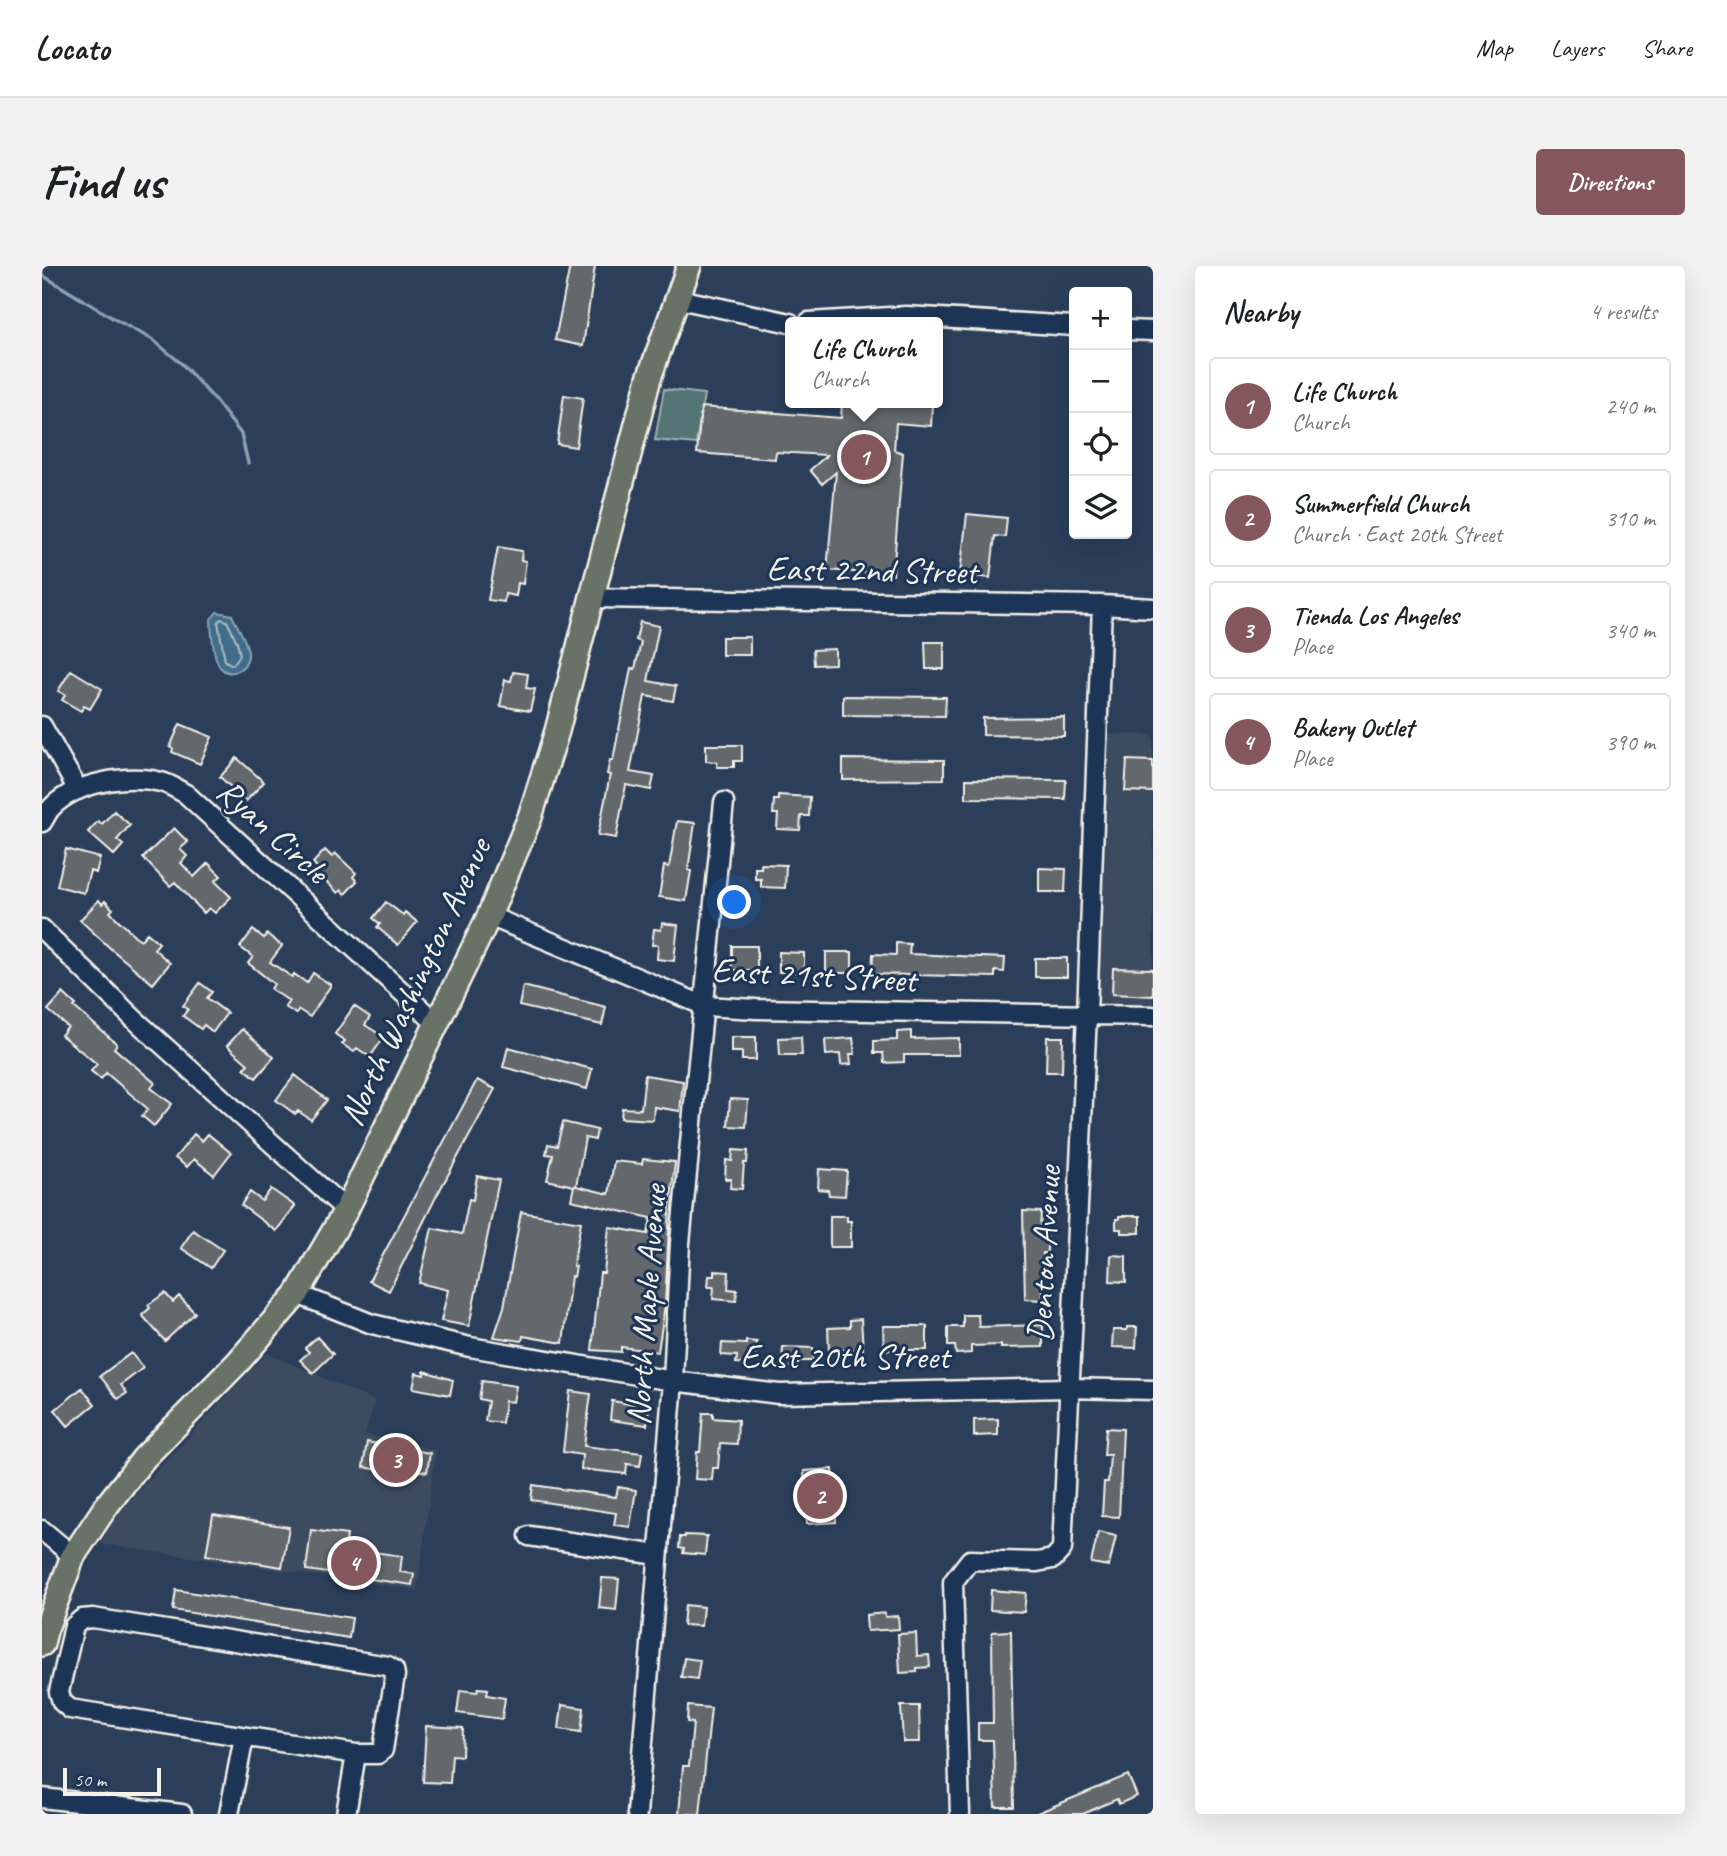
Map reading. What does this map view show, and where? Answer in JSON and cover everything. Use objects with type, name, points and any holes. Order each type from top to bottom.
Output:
[{"type":"main road","name":"North Washington Avenue","points":[[42,1644],[73,1556],[107,1505],[144,1458],[238,1362],[297,1294],[346,1210],[489,916],[530,817],[558,731],[649,378],[689,266]]},
{"type":"street","points":[[679,299],[785,322]]},
{"type":"street","points":[[890,317],[923,317]]},
{"type":"street","points":[[943,318],[1069,326]]},
{"type":"street","points":[[1132,330],[1153,331]]},
{"type":"street","name":"East 22nd Street","points":[[591,598],[1153,608]]},
{"type":"street","name":"Denton Avenue","points":[[961,1814],[953,1582],[970,1560],[1037,1562],[1053,1559],[1062,1549],[1087,1014],[1102,605]]},
{"type":"street","points":[[42,726],[78,790]]},
{"type":"street","name":"Ryan Circle","points":[[42,822],[51,808],[78,790],[112,780],[142,779],[164,782],[186,794],[436,1023]]},
{"type":"street","name":"North Maple Avenue","points":[[637,1814],[673,1381],[680,1243],[724,802]]},
{"type":"street","name":"East 21st Street","points":[[489,916],[705,1006],[1153,1016]]},
{"type":"street","points":[[42,929],[133,1018],[346,1210]]},
{"type":"street","name":"East 20th Street","points":[[297,1294],[372,1324],[470,1347],[673,1381],[779,1394],[1069,1388],[1153,1390]]},
{"type":"street","points":[[42,1530],[73,1556]]},
{"type":"street","points":[[529,1536],[658,1555]]},
{"type":"street","points":[[93,1618],[388,1666],[394,1670],[395,1675],[383,1750],[378,1754],[356,1755],[66,1707],[58,1692],[74,1626],[82,1619],[93,1618]]},
{"type":"street","points":[[229,1814],[244,1737]]},
{"type":"street","points":[[346,1814],[356,1755]]},
{"type":"street","points":[[42,1798],[182,1814]]},
{"type":"shaded area","points":[[1104,734],[1153,735],[1153,1013],[1105,1012],[1094,1006]]},
{"type":"shaded area","points":[[267,1353],[375,1401],[365,1434],[436,1450],[417,1590],[100,1544],[119,1512]]},
{"type":"green space","points":[[664,389],[704,394],[696,444],[655,440]]},
{"type":"water","points":[[217,612],[232,615],[247,646],[247,661],[237,671],[224,671],[216,657],[211,619]]},
{"type":"building","points":[[570,266],[595,266],[583,346],[555,340]]},
{"type":"building","points":[[564,395],[583,398],[576,447],[557,444]]},
{"type":"building","points":[[701,407],[841,418],[842,408],[932,408],[931,426],[896,423],[894,450],[903,453],[893,575],[827,570],[836,472],[822,484],[810,470],[827,455],[776,452],[775,459],[697,453]]},
{"type":"building","points":[[967,514],[1007,518],[1005,537],[995,536],[990,578],[960,574]]},
{"type":"building","points":[[498,547],[522,551],[521,560],[526,561],[523,584],[518,583],[516,596],[505,594],[504,602],[488,600]]},
{"type":"building","points":[[640,622],[659,626],[648,681],[676,686],[673,701],[645,696],[630,772],[654,776],[651,790],[626,785],[616,838],[598,835],[610,775],[607,774],[610,760],[613,760],[631,668],[635,669],[641,642],[636,640]]},
{"type":"building","points":[[722,637],[750,637],[750,655],[722,655]]},
{"type":"building","points":[[925,642],[944,642],[944,669],[926,669]]},
{"type":"building","points":[[835,649],[835,664],[814,665],[813,650]]},
{"type":"building","points":[[71,670],[102,689],[90,709],[84,706],[81,711],[62,700],[65,695],[58,691]]},
{"type":"building","points":[[513,672],[528,674],[526,688],[535,689],[530,711],[500,706],[505,680],[511,681]]},
{"type":"building","points":[[843,696],[946,697],[945,716],[843,715]]},
{"type":"building","points":[[1064,717],[1064,736],[983,735],[983,718]]},
{"type":"building","points":[[180,724],[212,737],[200,764],[172,752],[170,747]]},
{"type":"building","points":[[706,745],[742,745],[742,761],[734,761],[734,767],[717,767],[717,762],[706,761]]},
{"type":"building","points":[[237,758],[264,782],[246,801],[220,777]]},
{"type":"building","points":[[843,759],[944,760],[944,779],[843,780]]},
{"type":"building","points":[[1127,760],[1153,761],[1153,792],[1125,791]]},
{"type":"building","points":[[966,779],[1066,780],[1065,799],[966,798]]},
{"type":"building","points":[[778,795],[810,797],[809,816],[801,816],[800,830],[777,829],[778,814],[773,814],[774,800],[778,800]]},
{"type":"building","points":[[114,811],[130,825],[117,840],[123,845],[114,855],[88,832],[98,821],[102,824]]},
{"type":"building","points":[[677,821],[695,823],[686,901],[659,897],[664,866],[669,867]]},
{"type":"building","points":[[174,828],[188,842],[180,849],[187,856],[181,863],[194,877],[208,863],[221,876],[215,881],[231,897],[215,913],[209,908],[204,913],[175,882],[170,886],[143,858]]},
{"type":"building","points":[[66,849],[100,858],[96,873],[90,871],[84,893],[57,886]]},
{"type":"building","points":[[325,850],[332,857],[335,853],[356,873],[353,877],[357,881],[345,894],[341,890],[338,893],[317,873],[320,870],[313,863]]},
{"type":"building","points":[[761,864],[786,865],[785,888],[761,887],[761,879],[755,879],[755,868],[761,868]]},
{"type":"building","points":[[1039,868],[1066,869],[1065,892],[1039,892]]},
{"type":"building","points":[[99,900],[102,904],[105,901],[113,909],[110,912],[135,936],[141,940],[147,933],[159,943],[154,949],[170,963],[153,984],[80,920]]},
{"type":"building","points":[[386,902],[417,922],[398,945],[377,927],[380,924],[373,918]]},
{"type":"building","points":[[662,923],[678,925],[674,961],[657,959],[658,945],[652,945],[654,929],[661,930]]},
{"type":"building","points":[[253,930],[264,938],[267,934],[282,946],[270,962],[292,977],[294,974],[307,983],[313,973],[331,985],[310,1017],[299,1010],[296,1014],[285,1007],[289,1001],[271,989],[274,984],[248,963],[253,957],[240,947]]},
{"type":"building","points":[[896,943],[910,944],[909,954],[1005,958],[1004,972],[995,971],[995,977],[872,974],[873,954],[896,955]]},
{"type":"building","points":[[732,946],[757,946],[757,970],[732,970]]},
{"type":"building","points":[[779,952],[804,953],[804,972],[779,972]]},
{"type":"building","points":[[826,952],[852,952],[852,973],[826,973]]},
{"type":"building","points":[[1035,958],[1067,958],[1067,977],[1035,977]]},
{"type":"building","points":[[1113,968],[1153,969],[1153,996],[1112,994]]},
{"type":"building","points":[[200,983],[212,992],[207,998],[227,1013],[213,1032],[204,1025],[201,1029],[183,1016],[188,1009],[183,1006]]},
{"type":"building","points":[[523,986],[606,1007],[602,1025],[519,1006]]},
{"type":"building","points":[[63,993],[76,1005],[74,1007],[117,1044],[114,1048],[155,1083],[151,1088],[172,1104],[154,1126],[142,1116],[148,1109],[106,1073],[101,1079],[91,1071],[97,1064],[61,1035],[68,1027],[48,1010]]},
{"type":"building","points":[[354,1006],[370,1017],[365,1025],[384,1037],[370,1057],[357,1048],[354,1052],[342,1044],[345,1041],[335,1034]]},
{"type":"building","points":[[242,1029],[274,1057],[256,1078],[244,1068],[248,1064],[227,1046]]},
{"type":"building","points":[[911,1031],[911,1039],[959,1038],[959,1055],[904,1055],[904,1062],[884,1063],[883,1053],[874,1053],[874,1041],[897,1040],[897,1032]]},
{"type":"building","points":[[731,1037],[756,1037],[756,1060],[742,1060],[742,1052],[731,1052]]},
{"type":"building","points":[[801,1037],[802,1055],[780,1055],[779,1038]]},
{"type":"building","points":[[1047,1037],[1063,1037],[1062,1072],[1046,1072]]},
{"type":"building","points":[[853,1038],[855,1054],[850,1054],[851,1064],[841,1065],[840,1054],[826,1055],[825,1040]]},
{"type":"building","points":[[508,1047],[592,1069],[587,1089],[503,1067]]},
{"type":"building","points":[[295,1075],[327,1100],[311,1120],[298,1111],[295,1114],[276,1100]]},
{"type":"building","points":[[645,1075],[683,1081],[680,1111],[654,1107],[653,1120],[621,1118],[622,1108],[641,1109]]},
{"type":"building","points":[[477,1080],[495,1089],[389,1291],[369,1281]]},
{"type":"building","points":[[730,1099],[748,1100],[746,1127],[728,1126]]},
{"type":"building","points":[[563,1122],[597,1130],[595,1140],[585,1138],[576,1186],[609,1194],[614,1161],[642,1164],[643,1159],[675,1162],[665,1305],[658,1352],[621,1347],[621,1352],[592,1350],[600,1273],[604,1273],[609,1227],[648,1234],[651,1218],[571,1200],[574,1186],[547,1180],[553,1155],[546,1154],[548,1144],[557,1146]]},
{"type":"building","points":[[194,1134],[202,1141],[208,1134],[231,1153],[214,1175],[194,1159],[187,1167],[175,1158]]},
{"type":"building","points":[[733,1150],[748,1151],[742,1189],[730,1188],[731,1179],[725,1179],[726,1160],[732,1161]]},
{"type":"building","points":[[819,1169],[847,1171],[845,1196],[829,1195],[828,1190],[818,1189]]},
{"type":"building","points":[[477,1176],[499,1180],[469,1326],[441,1321],[448,1290],[419,1283],[432,1228],[462,1234],[469,1199],[473,1200]]},
{"type":"building","points":[[271,1189],[295,1206],[276,1231],[241,1205],[250,1192],[262,1201]]},
{"type":"building","points":[[1023,1211],[1041,1212],[1040,1232],[1047,1233],[1047,1253],[1043,1253],[1043,1300],[1025,1299]]},
{"type":"building","points":[[521,1212],[581,1222],[563,1343],[523,1336],[522,1341],[494,1337],[504,1307]]},
{"type":"building","points":[[830,1216],[847,1216],[847,1221],[851,1221],[851,1247],[830,1247]]},
{"type":"building","points":[[1119,1216],[1140,1216],[1140,1233],[1121,1233],[1121,1229],[1116,1229],[1116,1219],[1119,1219]]},
{"type":"building","points":[[193,1230],[223,1250],[211,1268],[181,1248]]},
{"type":"building","points":[[1111,1255],[1126,1256],[1126,1282],[1110,1281]]},
{"type":"building","points":[[714,1271],[729,1272],[728,1289],[737,1290],[736,1301],[713,1299],[714,1287],[708,1287],[709,1276],[714,1276]]},
{"type":"building","points":[[165,1293],[173,1302],[179,1296],[195,1313],[165,1341],[142,1315],[150,1308],[148,1305]]},
{"type":"building","points":[[963,1315],[978,1315],[979,1327],[1043,1325],[1043,1347],[971,1346],[971,1353],[956,1354],[955,1346],[948,1346],[948,1327],[963,1327]]},
{"type":"building","points":[[861,1319],[863,1349],[829,1351],[828,1328],[850,1327],[850,1320]]},
{"type":"building","points":[[883,1326],[927,1326],[927,1350],[884,1350]]},
{"type":"building","points":[[1127,1327],[1137,1327],[1136,1348],[1112,1347],[1113,1330],[1127,1330]]},
{"type":"building","points":[[317,1337],[333,1354],[313,1373],[300,1360],[309,1352],[305,1348]]},
{"type":"building","points":[[746,1341],[757,1342],[755,1361],[747,1360],[747,1364],[736,1363],[737,1356],[721,1355],[722,1343],[746,1344]]},
{"type":"building","points":[[783,1347],[813,1348],[813,1361],[799,1361],[796,1368],[784,1367]]},
{"type":"building","points":[[131,1353],[143,1368],[121,1385],[127,1393],[118,1399],[100,1376]]},
{"type":"building","points":[[424,1371],[453,1380],[450,1395],[413,1388],[416,1373],[424,1375]]},
{"type":"building","points":[[482,1381],[516,1386],[513,1402],[505,1401],[502,1423],[485,1421],[488,1401],[479,1399]]},
{"type":"building","points":[[82,1388],[95,1404],[68,1426],[55,1410]]},
{"type":"building","points":[[570,1391],[591,1394],[584,1446],[642,1453],[640,1466],[627,1464],[626,1474],[581,1469],[582,1455],[563,1452]]},
{"type":"building","points":[[612,1401],[649,1407],[647,1425],[610,1420]]},
{"type":"building","points":[[703,1413],[713,1413],[713,1418],[738,1420],[737,1444],[720,1443],[718,1468],[713,1468],[712,1480],[695,1479]]},
{"type":"building","points":[[998,1419],[998,1435],[974,1436],[974,1420]]},
{"type":"building","points":[[1106,1428],[1123,1429],[1119,1517],[1102,1516],[1104,1482],[1108,1482],[1110,1455],[1104,1455]]},
{"type":"building","points":[[367,1442],[430,1453],[427,1472],[401,1467],[400,1474],[363,1467]]},
{"type":"building","points":[[833,1469],[836,1522],[807,1524],[804,1471]]},
{"type":"building","points":[[533,1485],[616,1497],[618,1487],[636,1490],[630,1527],[614,1525],[616,1513],[531,1500]]},
{"type":"building","points":[[213,1515],[289,1527],[282,1567],[206,1555]]},
{"type":"building","points":[[311,1530],[347,1535],[345,1548],[402,1556],[400,1572],[414,1574],[412,1585],[306,1570]]},
{"type":"building","points":[[1098,1532],[1116,1536],[1109,1566],[1091,1563]]},
{"type":"building","points":[[707,1536],[705,1555],[683,1553],[684,1549],[679,1548],[680,1537]]},
{"type":"building","points":[[602,1578],[619,1579],[616,1610],[599,1608]]},
{"type":"building","points":[[176,1590],[352,1618],[349,1638],[173,1610]]},
{"type":"building","points":[[991,1590],[1026,1593],[1024,1612],[990,1610]]},
{"type":"building","points":[[685,1605],[703,1607],[701,1626],[683,1625]]},
{"type":"building","points":[[885,1613],[885,1617],[898,1616],[899,1629],[867,1631],[866,1615]]},
{"type":"building","points":[[1011,1631],[1014,1807],[995,1807],[993,1740],[978,1740],[978,1723],[993,1723],[992,1632]]},
{"type":"building","points":[[916,1633],[917,1656],[929,1655],[930,1667],[917,1668],[917,1672],[900,1673],[898,1634]]},
{"type":"building","points":[[684,1658],[700,1660],[697,1679],[681,1677]]},
{"type":"building","points":[[478,1688],[488,1689],[487,1695],[505,1698],[502,1719],[457,1713],[460,1690],[477,1692]]},
{"type":"building","points":[[562,1705],[584,1708],[581,1732],[559,1729]]},
{"type":"building","points":[[688,1706],[711,1708],[700,1814],[679,1814],[683,1766],[689,1766],[693,1723],[687,1722]]},
{"type":"building","points":[[901,1706],[919,1706],[920,1742],[903,1742]]},
{"type":"building","points":[[426,1726],[463,1728],[462,1756],[452,1755],[450,1783],[423,1782]]},
{"type":"building","points":[[1128,1775],[1137,1796],[1119,1804],[1117,1799],[1083,1814],[1035,1814]]},
{"type":"waterway","points":[[42,275],[153,340],[182,364],[241,434],[248,463]]},
{"type":"place","name":"Life Church","points":[[864,457]]},
{"type":"place","name":"Tienda Los Angeles","points":[[396,1460]]},
{"type":"place","name":"Summerfield Church","points":[[820,1496]]},
{"type":"place","name":"Bakery Outlet","points":[[354,1563]]}]
